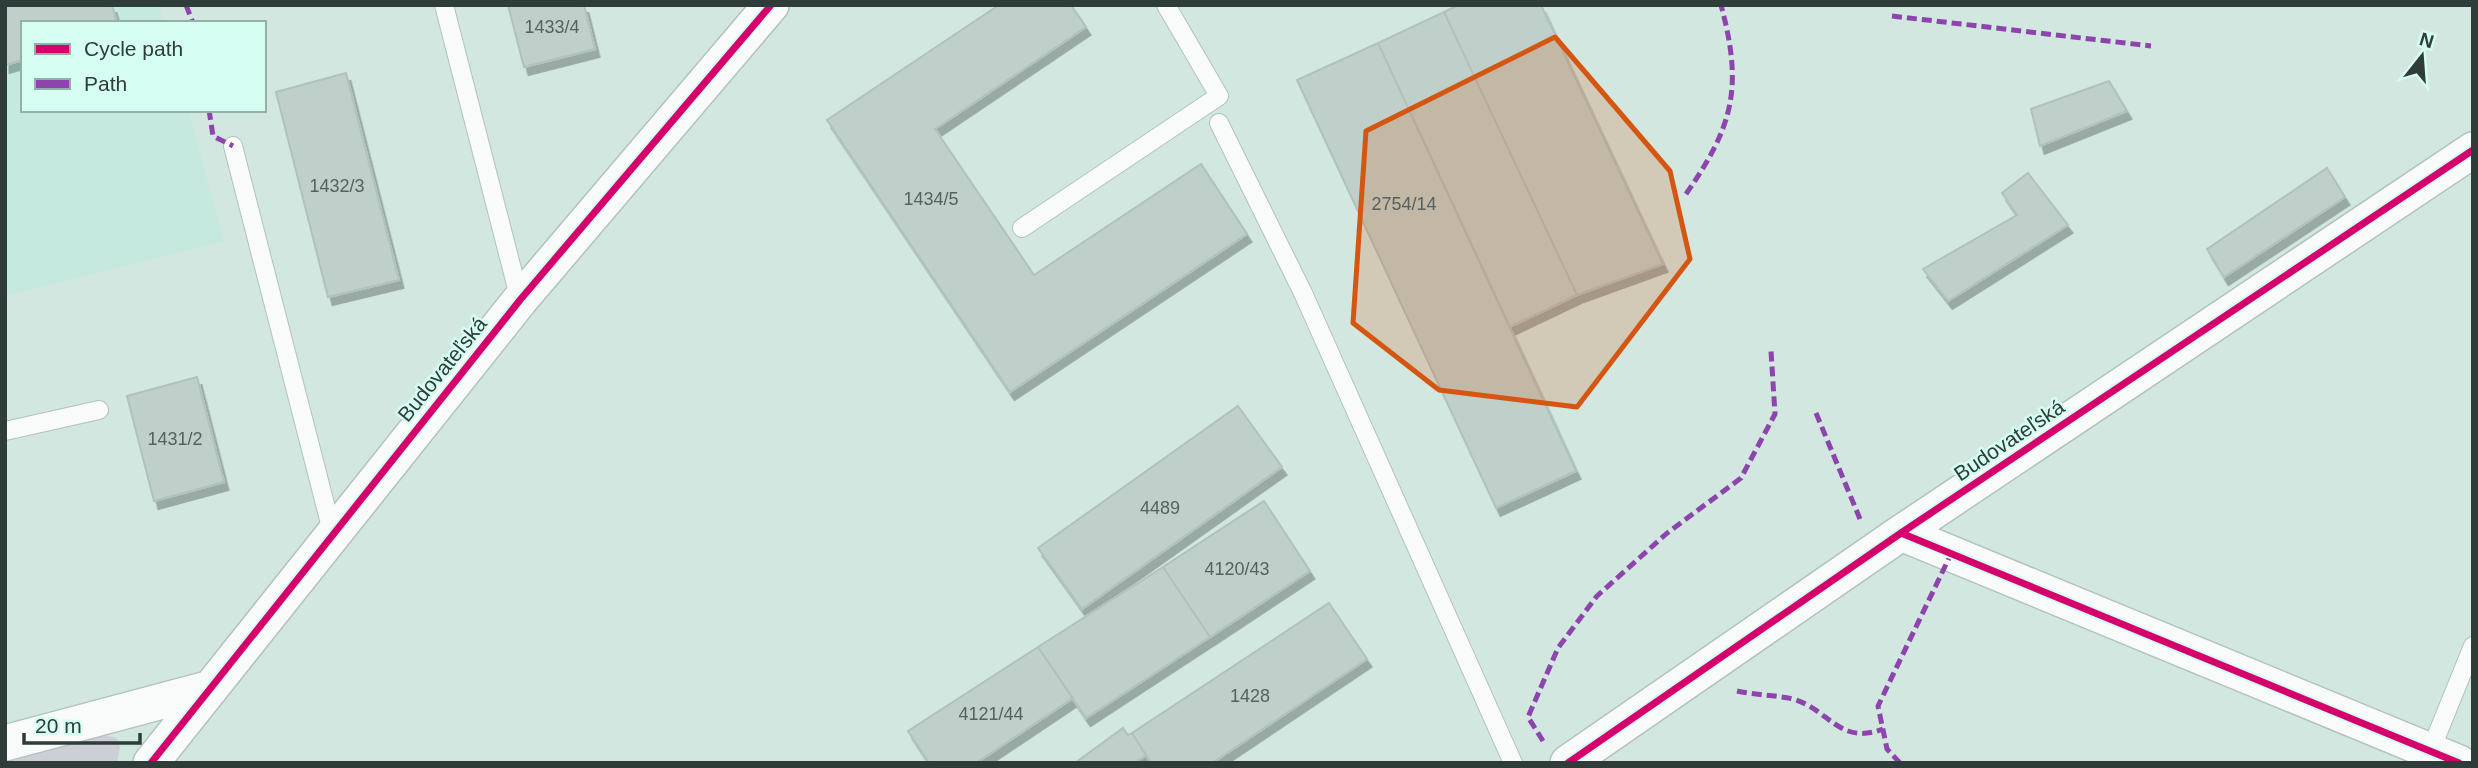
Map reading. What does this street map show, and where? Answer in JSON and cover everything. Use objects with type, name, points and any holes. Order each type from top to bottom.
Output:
[{"type":"street","name":"Budovateľská","points":[[157,761],[211,688],[520,300],[771,5]]},
{"type":"street","name":"Budovateľská","points":[[1568,763],[1901,533],[2473,150]]},
{"type":"street","points":[[1901,533],[2445,757]]},
{"type":"street","points":[[5,743],[211,688]]},
{"type":"lane","points":[[444,5],[520,300]]},
{"type":"lane","points":[[1021,228],[1219,96],[1166,5]]},
{"type":"lane","points":[[1219,123],[1303,293],[1513,763]]},
{"type":"lane","points":[[233,146],[333,535]]},
{"type":"lane","points":[[5,431],[99,410]]},
{"type":"lane","points":[[2445,757],[2473,646]]},
{"type":"highlighted area","points":[[1555,37],[1670,171],[1690,259],[1577,407],[1439,390],[1353,323],[1366,131]]},
{"type":"shaded area","points":[[5,5],[159,5],[163,21],[21,21],[21,112],[189,112],[224,241],[5,296]]},
{"type":"shaded area","points":[[97,733],[116,738],[120,747],[117,763],[5,763],[5,759]]},
{"type":"building","points":[[112,5],[116,21],[21,21],[21,61],[5,65],[5,7]]},
{"type":"building","points":[[508,5],[584,5],[595,49],[524,67]]},
{"type":"building","points":[[999,5],[1071,5],[1086,27],[935,129],[1034,275],[1201,164],[1247,234],[1010,392],[827,120]]},
{"type":"building","points":[[1458,5],[1541,5],[1663,264],[1577,295],[1444,12]]},
{"type":"building","points":[[1444,12],[1577,295],[1510,327],[1378,43]]},
{"type":"building","points":[[1378,43],[1576,471],[1496,508],[1297,80]]},
{"type":"building","points":[[346,73],[399,280],[328,297],[276,92]]},
{"type":"building","points":[[2109,81],[2127,111],[2040,146],[2031,109]]},
{"type":"building","points":[[2327,168],[2345,197],[2224,277],[2207,249]]},
{"type":"building","points":[[2028,173],[2068,225],[1948,301],[1923,269],[2017,215],[2002,193]]},
{"type":"building","points":[[197,377],[224,482],[154,501],[127,396]]},
{"type":"building","points":[[1238,406],[1282,467],[1082,609],[1038,548]]},
{"type":"building","points":[[1264,501],[1310,571],[1210,637],[1163,567]]},
{"type":"building","points":[[1163,567],[1210,637],[1086,718],[1038,647]]},
{"type":"building","points":[[1329,603],[1367,659],[1212,763],[1151,763],[1132,733]]},
{"type":"building","points":[[1038,647],[1073,698],[976,763],[929,763],[908,731]]},
{"type":"building","points":[[1123,728],[1128,735],[1132,733],[1146,755],[1135,763],[1075,763]]},
{"type":"marked path","points":[[186,5],[192,21]]},
{"type":"marked path","points":[[1686,194],[1715,147],[1730,104],[1732,59],[1721,5]]},
{"type":"marked path","points":[[1892,16],[2151,46]]},
{"type":"marked path","points":[[209,112],[213,136],[233,146]]},
{"type":"marked path","points":[[1543,741],[1528,717],[1558,648],[1597,596],[1666,534],[1741,478],[1775,414],[1771,351]]},
{"type":"marked path","points":[[1816,413],[1860,519]]},
{"type":"marked path","points":[[1900,763],[1887,749],[1878,706],[1951,554]]},
{"type":"marked path","points":[[1737,691],[1793,699],[1816,710],[1845,730],[1855,733],[1883,729]]},
{"type":"cycle path","points":[[151,763],[520,300],[771,5]]},
{"type":"cycle path","points":[[1568,763],[1901,533],[2473,150]]},
{"type":"cycle path","points":[[1901,533],[2459,763]]}]
